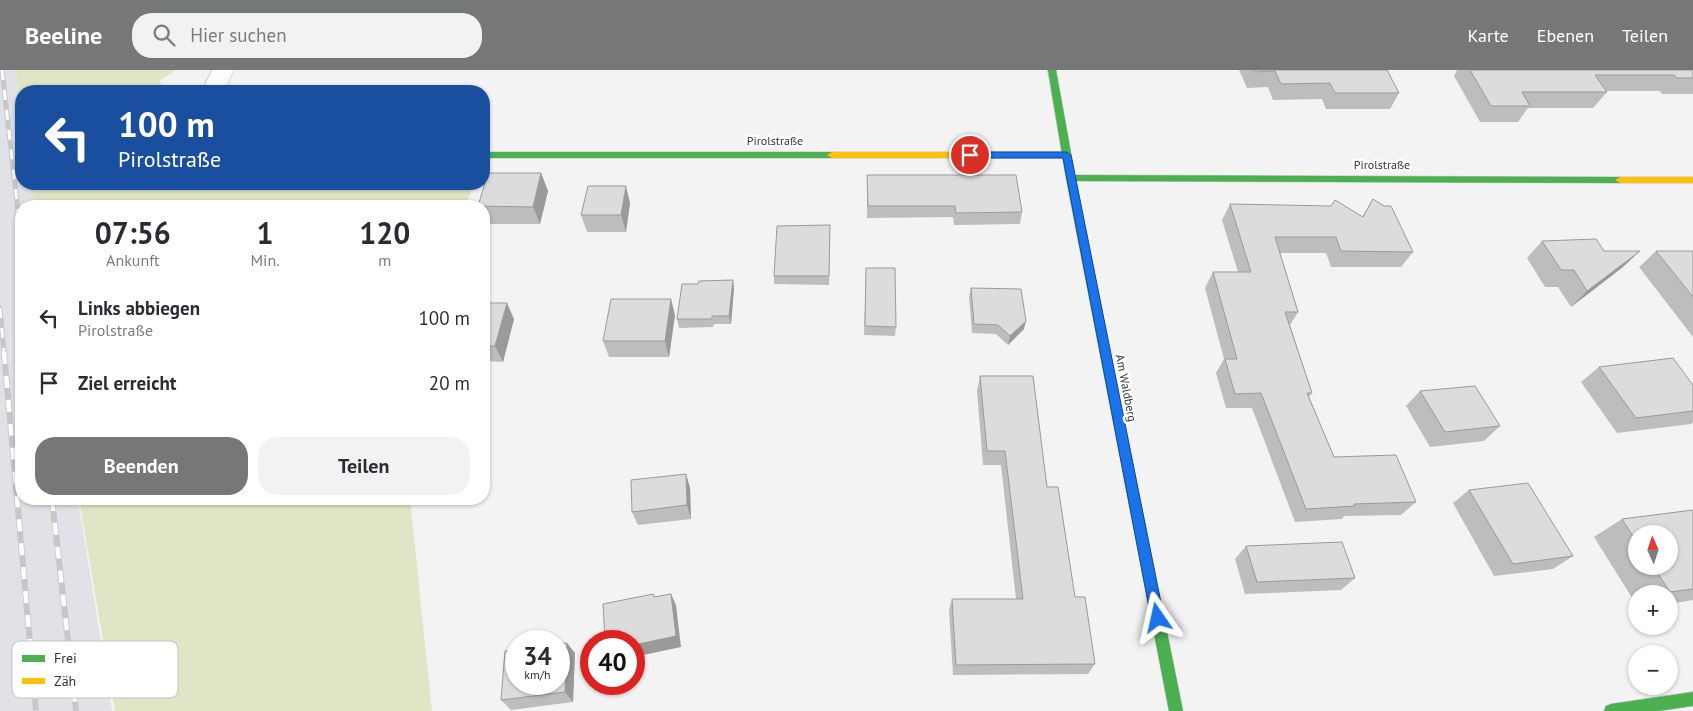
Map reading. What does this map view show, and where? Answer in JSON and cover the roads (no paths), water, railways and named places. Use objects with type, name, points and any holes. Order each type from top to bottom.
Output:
[{"type":"street","points":[[216,85],[223,70]]},
{"type":"street","name":"Am Waldberg","points":[[1052,70],[1071,178],[1176,711]]},
{"type":"street","name":"Pirolstraße","points":[[490,155],[1067,155]]},
{"type":"street","name":"Pirolstraße","points":[[1071,178],[1693,180]]},
{"type":"street","points":[[1611,711],[1693,700]]},
{"type":"railway","points":[[2,70],[15,185]]},
{"type":"railway","points":[[16,190],[17,200]]},
{"type":"railway","points":[[0,308],[4,353]]},
{"type":"railway","points":[[4,352],[15,475]]},
{"type":"railway","points":[[18,505],[30,641]]},
{"type":"railway","points":[[53,505],[68,641]]},
{"type":"railway","points":[[35,698],[36,711]]},
{"type":"railway","points":[[75,698],[76,711]]}]
